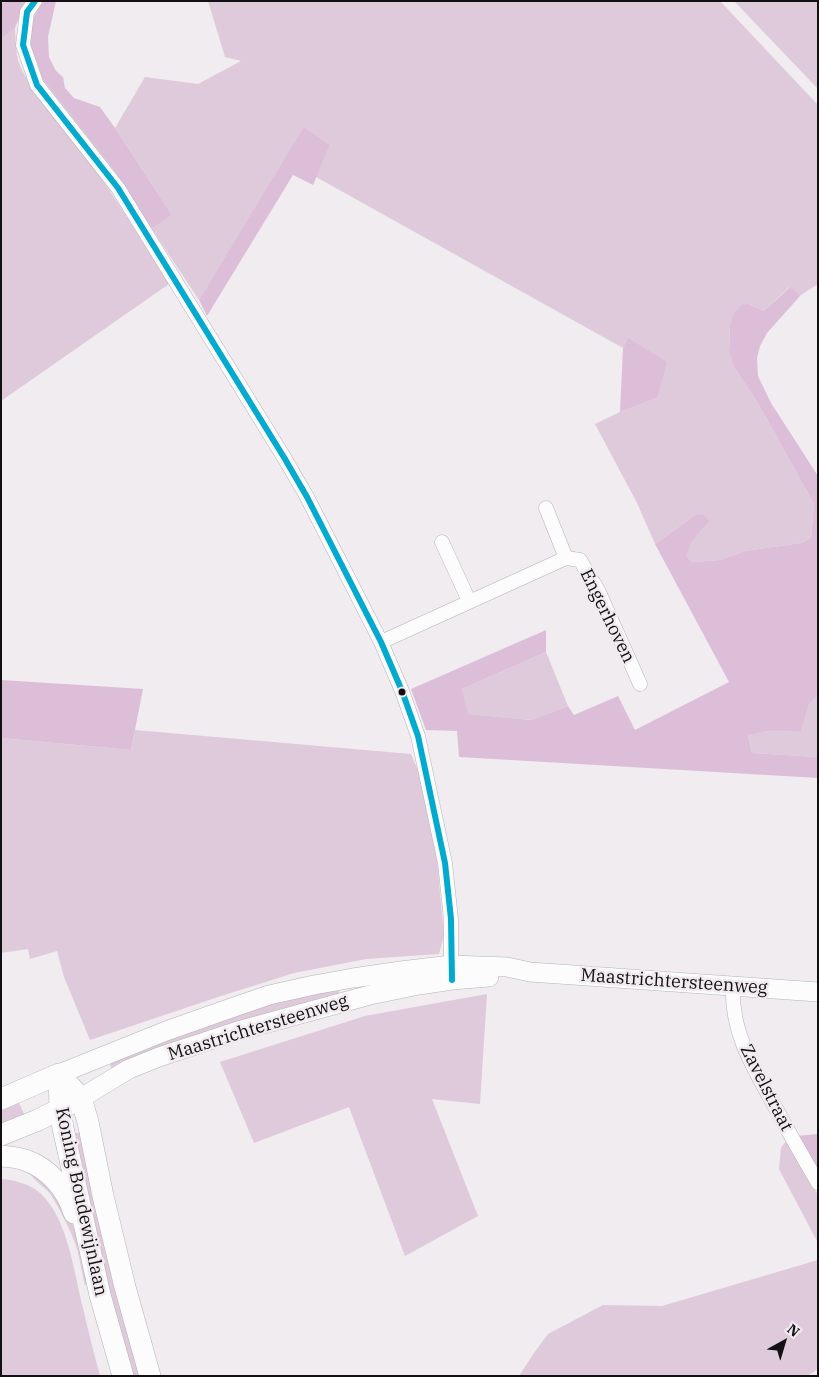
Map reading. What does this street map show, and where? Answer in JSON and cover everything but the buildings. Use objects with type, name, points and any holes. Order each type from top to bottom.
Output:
[{"type":"main road","name":"Maastrichtersteenweg","points":[[1,1100],[59,1074],[166,1031],[269,996],[353,978],[451,973],[507,967],[530,972],[818,992]]},
{"type":"main road","name":"Maastrichtersteenweg","points":[[1,1135],[38,1120],[129,1070],[159,1057],[238,1031],[359,998],[419,985],[451,973]]},
{"type":"main road","name":"Koning Boudewijnlaan","points":[[59,1074],[81,1098],[125,1287],[150,1376]]},
{"type":"main road","name":"Koning Boudewijnlaan","points":[[59,1074],[60,1109],[63,1128],[100,1295],[123,1376]]},
{"type":"main road","points":[[1,1156],[24,1159],[42,1168],[65,1192],[72,1206],[91,1272],[100,1295]]},
{"type":"street","points":[[35,1],[28,12],[23,45],[37,85],[118,188],[296,477],[381,642],[402,691],[418,736],[445,863],[450,919],[451,973]]},
{"type":"street","name":"Engerhoven","points":[[546,508],[566,558]]},
{"type":"street","points":[[442,542],[469,601]]},
{"type":"street","name":"Engerhoven","points":[[381,642],[566,558],[580,560],[598,590],[640,684]]},
{"type":"street","points":[[353,978],[359,998]]},
{"type":"street","name":"Zavelstraat","points":[[733,986],[732,1004],[736,1027],[752,1065],[818,1183]]},
{"type":"shaded area","points":[[5,1],[28,1],[15,28],[1,39],[1,4]]},
{"type":"shaded area","points":[[43,1],[56,1],[48,37],[49,57],[56,71],[63,77],[65,88],[74,98],[100,107],[172,215],[152,229],[116,173],[40,76],[32,57],[30,42],[33,18]]},
{"type":"shaded area","points":[[208,1],[720,1],[818,105],[818,284],[801,295],[789,287],[764,311],[749,304],[730,325],[729,352],[734,367],[759,405],[814,504],[811,538],[801,543],[745,551],[720,560],[692,562],[685,556],[691,543],[704,527],[695,515],[655,544],[637,503],[595,424],[657,398],[628,339],[623,348],[316,177],[330,145],[305,128],[199,300],[152,229],[172,215],[115,128],[145,77],[198,84],[241,61],[225,57]]},
{"type":"shaded area","points":[[734,1],[818,1],[818,89]]},
{"type":"shaded area","points":[[15,28],[18,60],[28,82],[107,187],[169,284],[1,401],[1,39]]},
{"type":"shaded area","points":[[304,127],[330,145],[313,185],[293,175],[207,316],[199,300]]},
{"type":"shaded area","points":[[790,287],[801,295],[767,333],[760,346],[757,358],[758,376],[771,403],[818,476],[818,694],[809,705],[801,732],[767,731],[748,735],[752,753],[818,757],[818,778],[459,757],[457,731],[426,730],[411,689],[546,630],[546,652],[462,689],[468,714],[532,720],[568,706],[574,715],[618,696],[635,730],[729,682],[655,544],[695,515],[703,514],[709,521],[691,543],[686,556],[692,562],[720,560],[745,551],[801,543],[811,538],[814,504],[759,405],[734,367],[729,352],[730,325],[734,313],[742,305],[749,304],[764,311]]},
{"type":"shaded area","points":[[628,338],[667,362],[657,398],[620,412],[623,348]]},
{"type":"shaded area","points":[[546,652],[568,706],[532,720],[467,714],[462,689]]},
{"type":"shaded area","points":[[1,680],[143,689],[131,750],[1,738]]},
{"type":"shaded area","points":[[818,694],[818,757],[752,753],[748,734],[767,731],[801,732],[809,705]]},
{"type":"shaded area","points":[[135,730],[411,754],[425,787],[437,859],[444,936],[439,954],[366,959],[294,973],[90,1040],[64,977],[57,951],[30,959],[28,949],[1,953],[1,738],[131,750]]},
{"type":"shaded area","points":[[337,984],[340,997],[113,1072],[109,1062],[235,1014]]},
{"type":"shaded area","points":[[487,994],[480,1104],[432,1099],[478,1216],[405,1256],[349,1107],[254,1143],[220,1062],[365,1016]]},
{"type":"shaded area","points":[[16,1097],[27,1120],[1,1130],[1,1104]]},
{"type":"shaded area","points":[[81,1132],[143,1376],[130,1376],[69,1135]]},
{"type":"shaded area","points":[[818,1134],[818,1173],[796,1136]]},
{"type":"shaded area","points":[[786,1141],[818,1195],[818,1243],[779,1169],[781,1148]]},
{"type":"shaded area","points":[[30,1173],[39,1173],[70,1217],[79,1242],[89,1284],[85,1285],[77,1248],[61,1213],[51,1195]]},
{"type":"shaded area","points":[[1,1179],[22,1183],[37,1191],[58,1217],[69,1247],[100,1376],[1,1376]]},
{"type":"shaded area","points":[[818,1260],[818,1369],[807,1376],[519,1376],[548,1334],[603,1305],[662,1306]]},
{"type":"transit line","points":[[35,1],[27,12],[23,45],[37,85],[118,188],[285,459],[307,497],[381,642],[402,691],[418,736],[445,863],[451,919],[452,980]]}]
